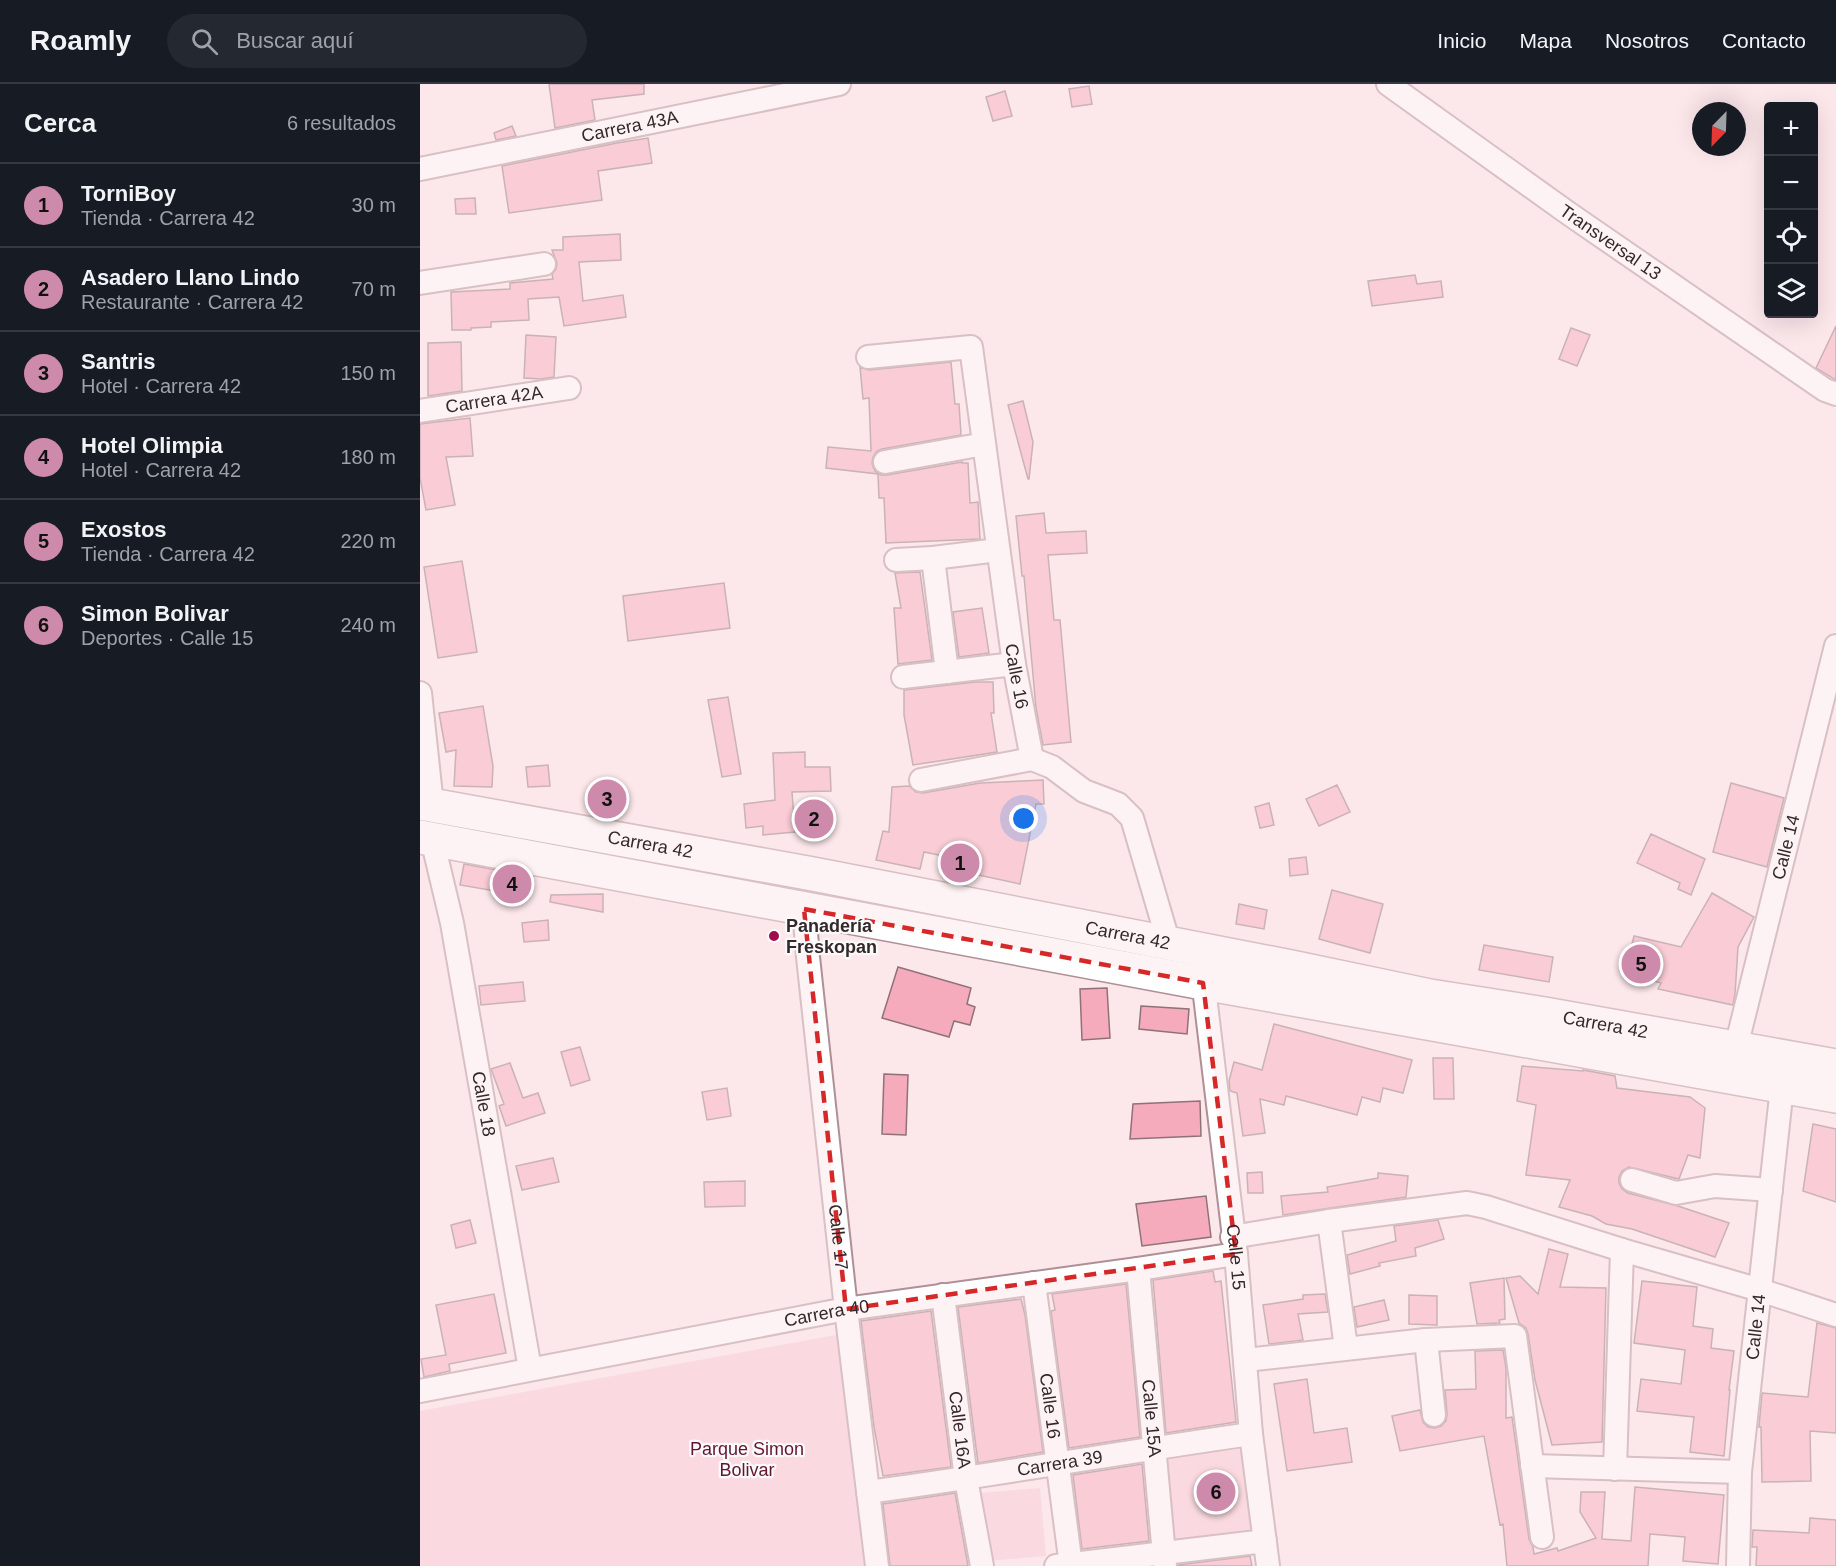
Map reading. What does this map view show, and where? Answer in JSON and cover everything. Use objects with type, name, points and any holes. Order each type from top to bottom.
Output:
[{"type":"highway","name":"Carrera 42","points":[[426,804],[803,872],[1431,996],[1836,1066]]},
{"type":"highway","name":"Carrera 42","points":[[426,838],[1203,983],[1836,1096]]},
{"type":"street","name":"Carrera 43A","points":[[420,169],[839,84]]},
{"type":"street","name":"Transversal 13","points":[[1388,84],[1578,220],[1825,390],[1836,394]]},
{"type":"street","points":[[420,283],[544,264]]},
{"type":"street","name":"Calle 16","points":[[868,357],[971,347],[1014,664],[1032,759]]},
{"type":"street","name":"Carrera 42A","points":[[420,411],[569,388]]},
{"type":"street","points":[[885,462],[984,444]]},
{"type":"street","points":[[896,560],[998,550]]},
{"type":"street","points":[[933,558],[947,672]]},
{"type":"street","name":"Calle 14","points":[[1736,1047],[1836,646]]},
{"type":"street","points":[[903,677],[1014,664]]},
{"type":"street","points":[[420,693],[426,804]]},
{"type":"street","points":[[921,780],[1032,759],[1052,767],[1084,791],[1118,804],[1132,818],[1183,946]]},
{"type":"street","name":"Calle 18","points":[[426,838],[452,923],[530,1369]]},
{"type":"street","name":"Calle 17","points":[[804,909],[846,1309],[877,1566]]},
{"type":"street","name":"Calle 15","points":[[1183,946],[1203,983],[1234,1245],[1251,1434],[1268,1566]]},
{"type":"street","name":"Calle 14","points":[[1738,1566],[1740,1472],[1782,1087]]},
{"type":"street","points":[[1632,1180],[1676,1193],[1715,1186],[1771,1190]]},
{"type":"street","name":"Carrera 40","points":[[420,1391],[846,1309],[1138,1269],[1329,1221],[1467,1203],[1761,1290],[1836,1315]]},
{"type":"street","points":[[1329,1221],[1346,1348]]},
{"type":"street","points":[[1615,1469],[1622,1250]]},
{"type":"street","name":"Calle 15A","points":[[1138,1269],[1164,1559]]},
{"type":"street","name":"Calle 16","points":[[1034,1283],[1058,1464],[1066,1565]]},
{"type":"street","name":"Calle 16A","points":[[943,1295],[966,1479],[982,1566]]},
{"type":"street","points":[[1246,1360],[1426,1340],[1515,1336],[1542,1537]]},
{"type":"street","points":[[1426,1340],[1434,1415]]},
{"type":"street","name":"Carrera 39","points":[[868,1492],[966,1479],[1251,1434]]},
{"type":"street","points":[[1532,1466],[1740,1472]]},
{"type":"street","points":[[1066,1565],[1164,1559],[1265,1541]]},
{"type":"highlighted area","points":[[804,909],[1203,983],[1236,1254],[846,1309]]},
{"type":"green space","name":"Parque Simon Bolivar","points":[[842,1334],[868,1566],[420,1566],[420,1411]]},
{"type":"green space","points":[[1242,1449],[1252,1529],[1171,1541],[1161,1458]]},
{"type":"green space","points":[[1040,1488],[1046,1556],[987,1561],[981,1493]]},
{"type":"building","points":[[549,84],[644,84],[644,94],[592,100],[595,120],[555,128]]},
{"type":"building","points":[[1089,86],[1092,104],[1072,107],[1069,89]]},
{"type":"building","points":[[1005,91],[1012,116],[993,121],[986,97]]},
{"type":"building","points":[[512,126],[516,136],[496,140],[494,133]]},
{"type":"building","points":[[648,138],[652,163],[598,171],[602,200],[509,213],[502,166]]},
{"type":"building","points":[[475,198],[476,214],[456,214],[455,199]]},
{"type":"building","points":[[620,234],[621,260],[579,262],[583,301],[623,295],[626,317],[564,326],[559,297],[528,299],[529,320],[491,322],[491,327],[452,330],[451,292],[510,289],[510,283],[553,279],[552,274],[557,263],[552,250],[563,250],[563,237]]},
{"type":"building","points":[[1415,275],[1417,284],[1441,281],[1443,297],[1372,306],[1368,281]]},
{"type":"building","points":[[1836,326],[1836,380],[1816,368]]},
{"type":"building","points":[[1571,328],[1590,335],[1577,366],[1559,359]]},
{"type":"building","points":[[526,335],[556,337],[554,377],[524,378]]},
{"type":"building","points":[[461,342],[462,391],[428,396],[428,343]]},
{"type":"building","points":[[951,362],[955,404],[959,404],[961,435],[882,449],[877,451],[873,457],[872,464],[875,471],[881,475],[887,475],[962,462],[968,463],[970,503],[978,502],[980,539],[886,543],[884,498],[879,498],[878,474],[826,468],[828,447],[871,451],[869,398],[863,399],[860,367],[869,370]]},
{"type":"building","points":[[1023,401],[1033,442],[1029,479],[1008,405]]},
{"type":"building","points":[[470,418],[473,456],[446,457],[455,505],[426,510],[420,478],[420,424]]},
{"type":"building","points":[[1044,513],[1046,533],[1086,531],[1087,553],[1048,555],[1054,620],[1060,620],[1071,742],[1043,745],[1036,708],[1016,516]]},
{"type":"building","points":[[462,561],[477,652],[438,658],[424,567]]},
{"type":"building","points":[[920,572],[932,660],[898,664],[894,608],[901,608],[895,573]]},
{"type":"building","points":[[724,583],[730,628],[628,641],[623,596]]},
{"type":"building","points":[[982,608],[989,653],[959,657],[953,612]]},
{"type":"building","points":[[993,682],[994,713],[991,713],[997,752],[913,765],[904,715],[904,690]]},
{"type":"building","points":[[728,697],[741,774],[722,777],[708,700]]},
{"type":"building","points":[[483,706],[493,766],[492,787],[454,786],[456,750],[446,752],[439,713]]},
{"type":"building","points":[[805,752],[805,767],[830,767],[831,791],[792,792],[795,832],[763,835],[763,826],[746,828],[744,804],[775,800],[773,753]]},
{"type":"building","points":[[548,765],[550,786],[528,787],[526,767]]},
{"type":"building","points":[[1043,780],[1044,804],[1036,804],[1020,884],[950,869],[953,858],[924,852],[920,869],[876,860],[883,831],[889,832],[892,787],[909,786],[916,792],[923,793],[980,783]]},
{"type":"building","points":[[1731,783],[1784,798],[1767,867],[1713,852]]},
{"type":"building","points":[[1337,785],[1350,812],[1319,826],[1306,799]]},
{"type":"building","points":[[1269,803],[1274,825],[1260,828],[1255,807]]},
{"type":"building","points":[[1651,834],[1705,859],[1691,895],[1678,889],[1680,883],[1637,863]]},
{"type":"building","points":[[1306,857],[1308,874],[1290,876],[1289,859]]},
{"type":"building","points":[[464,864],[529,876],[525,896],[460,885]]},
{"type":"building","points":[[1332,890],[1383,904],[1370,953],[1319,939]]},
{"type":"building","points":[[1712,893],[1754,917],[1738,947],[1733,1005],[1658,989],[1661,983],[1625,973],[1634,936],[1681,947]]},
{"type":"building","points":[[603,894],[603,912],[550,902],[551,895]]},
{"type":"building","points":[[1239,904],[1267,910],[1264,929],[1236,924]]},
{"type":"building","points":[[548,920],[549,940],[524,942],[522,923]]},
{"type":"building","points":[[1484,945],[1553,957],[1549,982],[1479,970]]},
{"type":"building","points":[[898,967],[971,988],[967,1004],[975,1007],[970,1025],[954,1021],[949,1037],[882,1018]]},
{"type":"building","points":[[523,982],[525,1001],[481,1005],[479,986]]},
{"type":"building","points":[[1107,988],[1110,1038],[1082,1040],[1080,989]]},
{"type":"building","points":[[1141,1006],[1189,1009],[1187,1034],[1139,1029]]},
{"type":"building","points":[[1274,1024],[1412,1060],[1403,1093],[1383,1088],[1380,1102],[1362,1097],[1357,1115],[1286,1096],[1284,1105],[1260,1099],[1265,1133],[1243,1136],[1237,1093],[1230,1091],[1229,1081],[1234,1062],[1262,1070]]},
{"type":"building","points":[[580,1047],[590,1080],[571,1086],[561,1052]]},
{"type":"building","points":[[1433,1058],[1453,1058],[1454,1099],[1434,1099]]},
{"type":"building","points":[[510,1063],[523,1098],[538,1093],[545,1113],[506,1126],[499,1106],[504,1104],[491,1069]]},
{"type":"building","points":[[1522,1066],[1583,1070],[1615,1076],[1617,1088],[1690,1097],[1705,1108],[1700,1158],[1688,1155],[1679,1179],[1629,1167],[1622,1171],[1619,1183],[1628,1193],[1729,1223],[1715,1257],[1632,1229],[1606,1224],[1592,1216],[1559,1207],[1570,1180],[1526,1175],[1536,1105],[1517,1101]]},
{"type":"building","points":[[884,1074],[908,1075],[906,1135],[882,1134]]},
{"type":"building","points":[[727,1088],[731,1116],[707,1120],[702,1092]]},
{"type":"building","points":[[1200,1101],[1201,1136],[1130,1139],[1133,1104]]},
{"type":"building","points":[[1813,1124],[1836,1129],[1836,1202],[1803,1191]]},
{"type":"building","points":[[553,1158],[559,1182],[522,1190],[516,1166]]},
{"type":"building","points":[[1262,1172],[1263,1193],[1248,1193],[1247,1173]]},
{"type":"building","points":[[1378,1173],[1408,1176],[1406,1197],[1283,1215],[1281,1196],[1328,1192],[1327,1187],[1378,1178]]},
{"type":"building","points":[[745,1181],[745,1206],[705,1207],[704,1182]]},
{"type":"building","points":[[1206,1196],[1211,1237],[1142,1246],[1136,1204]]},
{"type":"building","points":[[470,1220],[476,1243],[456,1248],[451,1225]]},
{"type":"building","points":[[1438,1220],[1444,1239],[1415,1248],[1416,1256],[1379,1263],[1380,1266],[1350,1274],[1347,1255],[1396,1241],[1394,1226]]},
{"type":"building","points":[[1549,1249],[1568,1254],[1560,1287],[1606,1288],[1602,1442],[1552,1445],[1535,1380],[1528,1334],[1526,1328],[1519,1323],[1506,1278],[1520,1276],[1538,1294]]},
{"type":"building","points":[[1213,1271],[1215,1282],[1221,1281],[1236,1422],[1166,1433],[1153,1280]]},
{"type":"building","points":[[1504,1278],[1505,1319],[1499,1320],[1500,1323],[1477,1324],[1470,1283]]},
{"type":"building","points":[[1642,1281],[1697,1287],[1693,1326],[1713,1329],[1711,1348],[1734,1351],[1724,1456],[1690,1452],[1694,1417],[1637,1411],[1641,1379],[1681,1384],[1685,1350],[1634,1343]]},
{"type":"building","points":[[1126,1284],[1140,1437],[1069,1448],[1051,1311],[1055,1310],[1052,1294]]},
{"type":"building","points":[[494,1294],[506,1353],[449,1364],[450,1371],[424,1377],[421,1359],[446,1355],[436,1305]]},
{"type":"building","points":[[1325,1294],[1328,1312],[1298,1314],[1303,1340],[1269,1344],[1263,1305],[1303,1299],[1303,1295]]},
{"type":"building","points":[[1409,1295],[1437,1296],[1437,1325],[1409,1324]]},
{"type":"building","points":[[1021,1299],[1043,1452],[978,1463],[958,1307]]},
{"type":"building","points":[[1384,1300],[1389,1320],[1357,1327],[1354,1307]]},
{"type":"building","points":[[931,1311],[951,1467],[883,1476],[874,1427],[861,1321]]},
{"type":"building","points":[[1817,1323],[1836,1328],[1836,1433],[1810,1431],[1811,1481],[1762,1482],[1761,1427],[1759,1427],[1762,1393],[1808,1397]]},
{"type":"building","points":[[1503,1350],[1506,1368],[1506,1418],[1512,1417],[1529,1539],[1534,1554],[1557,1548],[1558,1551],[1596,1538],[1580,1512],[1581,1492],[1605,1492],[1602,1539],[1631,1541],[1635,1487],[1724,1495],[1718,1564],[1683,1561],[1685,1537],[1650,1534],[1648,1566],[1507,1566],[1503,1524],[1500,1525],[1484,1436],[1400,1451],[1392,1416],[1420,1410],[1423,1422],[1428,1427],[1441,1426],[1446,1421],[1447,1414],[1445,1390],[1476,1389],[1475,1351]]},
{"type":"building","points":[[1307,1379],[1314,1433],[1347,1428],[1352,1462],[1287,1471],[1274,1384]]},
{"type":"building","points":[[1142,1464],[1149,1541],[1082,1549],[1073,1475]]},
{"type":"building","points":[[955,1493],[968,1566],[890,1566],[883,1504]]},
{"type":"building","points":[[1810,1518],[1836,1520],[1836,1566],[1756,1566],[1757,1547],[1752,1547],[1753,1530],[1809,1533]]},
{"type":"building","points":[[1250,1556],[1252,1566],[1178,1566],[1178,1565]]},
{"type":"place","name":"Santris","points":[[607,799]]},
{"type":"place","name":"Asadero Llano Lindo","points":[[814,819]]},
{"type":"place","name":"TorniBoy","points":[[960,863]]},
{"type":"place","name":"Hotel Olimpia","points":[[512,884]]},
{"type":"place","name":"Panadería Freskopan","points":[[774,936]]},
{"type":"place","name":"Exostos","points":[[1641,964]]},
{"type":"place","name":"Simon Bolivar","points":[[1216,1492]]}]
